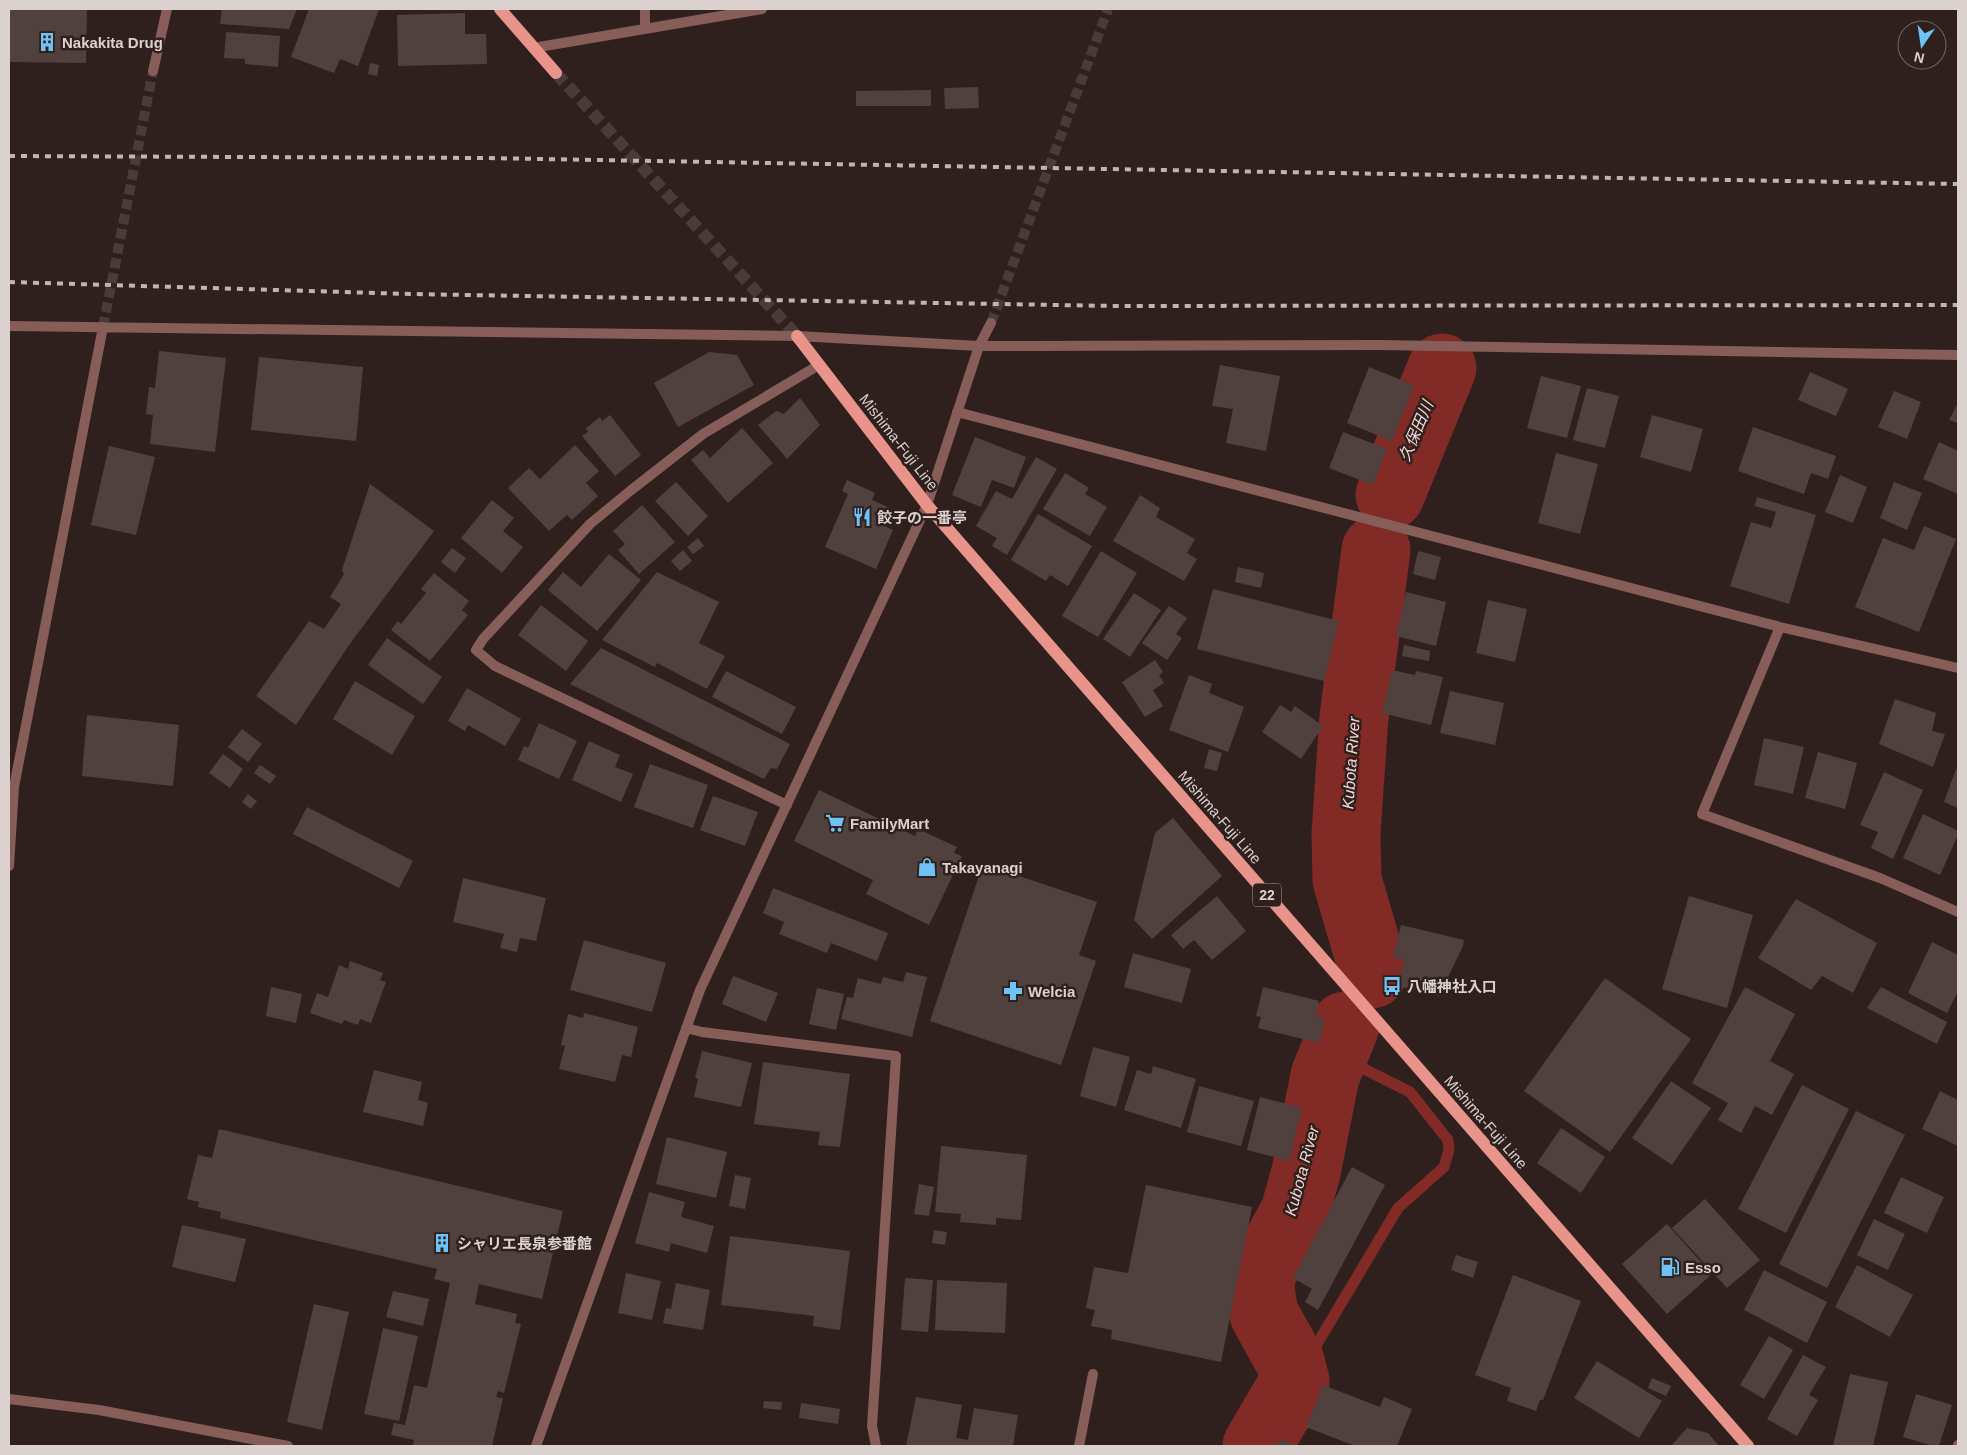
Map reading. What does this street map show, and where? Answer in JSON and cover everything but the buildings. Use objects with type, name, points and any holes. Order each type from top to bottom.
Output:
[{"type":"main road","points":[[500,9],[556,73]]},
{"type":"main road","name":"Mishima-Fuji Line","points":[[797,336],[927,505],[1748,1446]]},
{"type":"street","points":[[153,71],[167,9]]},
{"type":"street","points":[[645,9],[645,29]]},
{"type":"street","points":[[534,48],[762,9]]},
{"type":"street","points":[[536,1446],[700,990],[927,505],[979,346],[991,323]]},
{"type":"street","points":[[9,326],[797,336],[979,346],[1379,345],[1958,355]]},
{"type":"street","points":[[9,866],[14,787],[102,327]]},
{"type":"street","points":[[787,806],[495,666],[476,650],[483,639],[590,524],[703,434],[819,365]]},
{"type":"street","points":[[956,412],[1780,627],[1958,668]]},
{"type":"street","points":[[1780,627],[1702,814],[1880,878],[1958,912]]},
{"type":"street","points":[[686,1028],[702,1032],[896,1056],[872,1426],[876,1446]]},
{"type":"street","points":[[1079,1446],[1094,1374]]},
{"type":"street","points":[[9,1399],[99,1410],[288,1446]]},
{"type":"waterway","name":"久保田川","points":[[1390,495],[1442,368]]},
{"type":"waterway","name":"Kubota River","points":[[1372,974],[1369,955],[1347,880],[1346,833],[1354,717],[1376,550]]},
{"type":"waterway","name":"Kubota River","points":[[1257,1446],[1295,1381],[1290,1361],[1264,1314],[1260,1289],[1261,1274],[1295,1212],[1306,1172],[1325,1076],[1345,1026]]},
{"type":"waterway","points":[[1295,1381],[1398,1208],[1444,1167],[1449,1150],[1448,1140],[1410,1092],[1334,1054]]},
{"type":"tunnel","points":[[991,323],[1108,9]]},
{"type":"tunnel","points":[[103,327],[153,71]]},
{"type":"tunnel","points":[[556,73],[797,336]]},
{"type":"railway","points":[[9,156],[484,158],[1958,184]]},
{"type":"railway","points":[[9,282],[410,294],[1116,306],[1958,305]]},
{"type":"place","name":"Nakakita Drug","points":[[47,42]]},
{"type":"place","name":"餃子の一番亭","points":[[862,517]]},
{"type":"place","name":"FamilyMart","points":[[835,823]]},
{"type":"place","name":"Takayanagi","points":[[927,867]]},
{"type":"place","name":"八幡神社入口","points":[[1392,986]]},
{"type":"place","name":"Welcia","points":[[1013,991]]},
{"type":"place","name":"シャリエ長泉参番館","points":[[442,1243]]},
{"type":"place","name":"Esso","points":[[1670,1267]]}]
